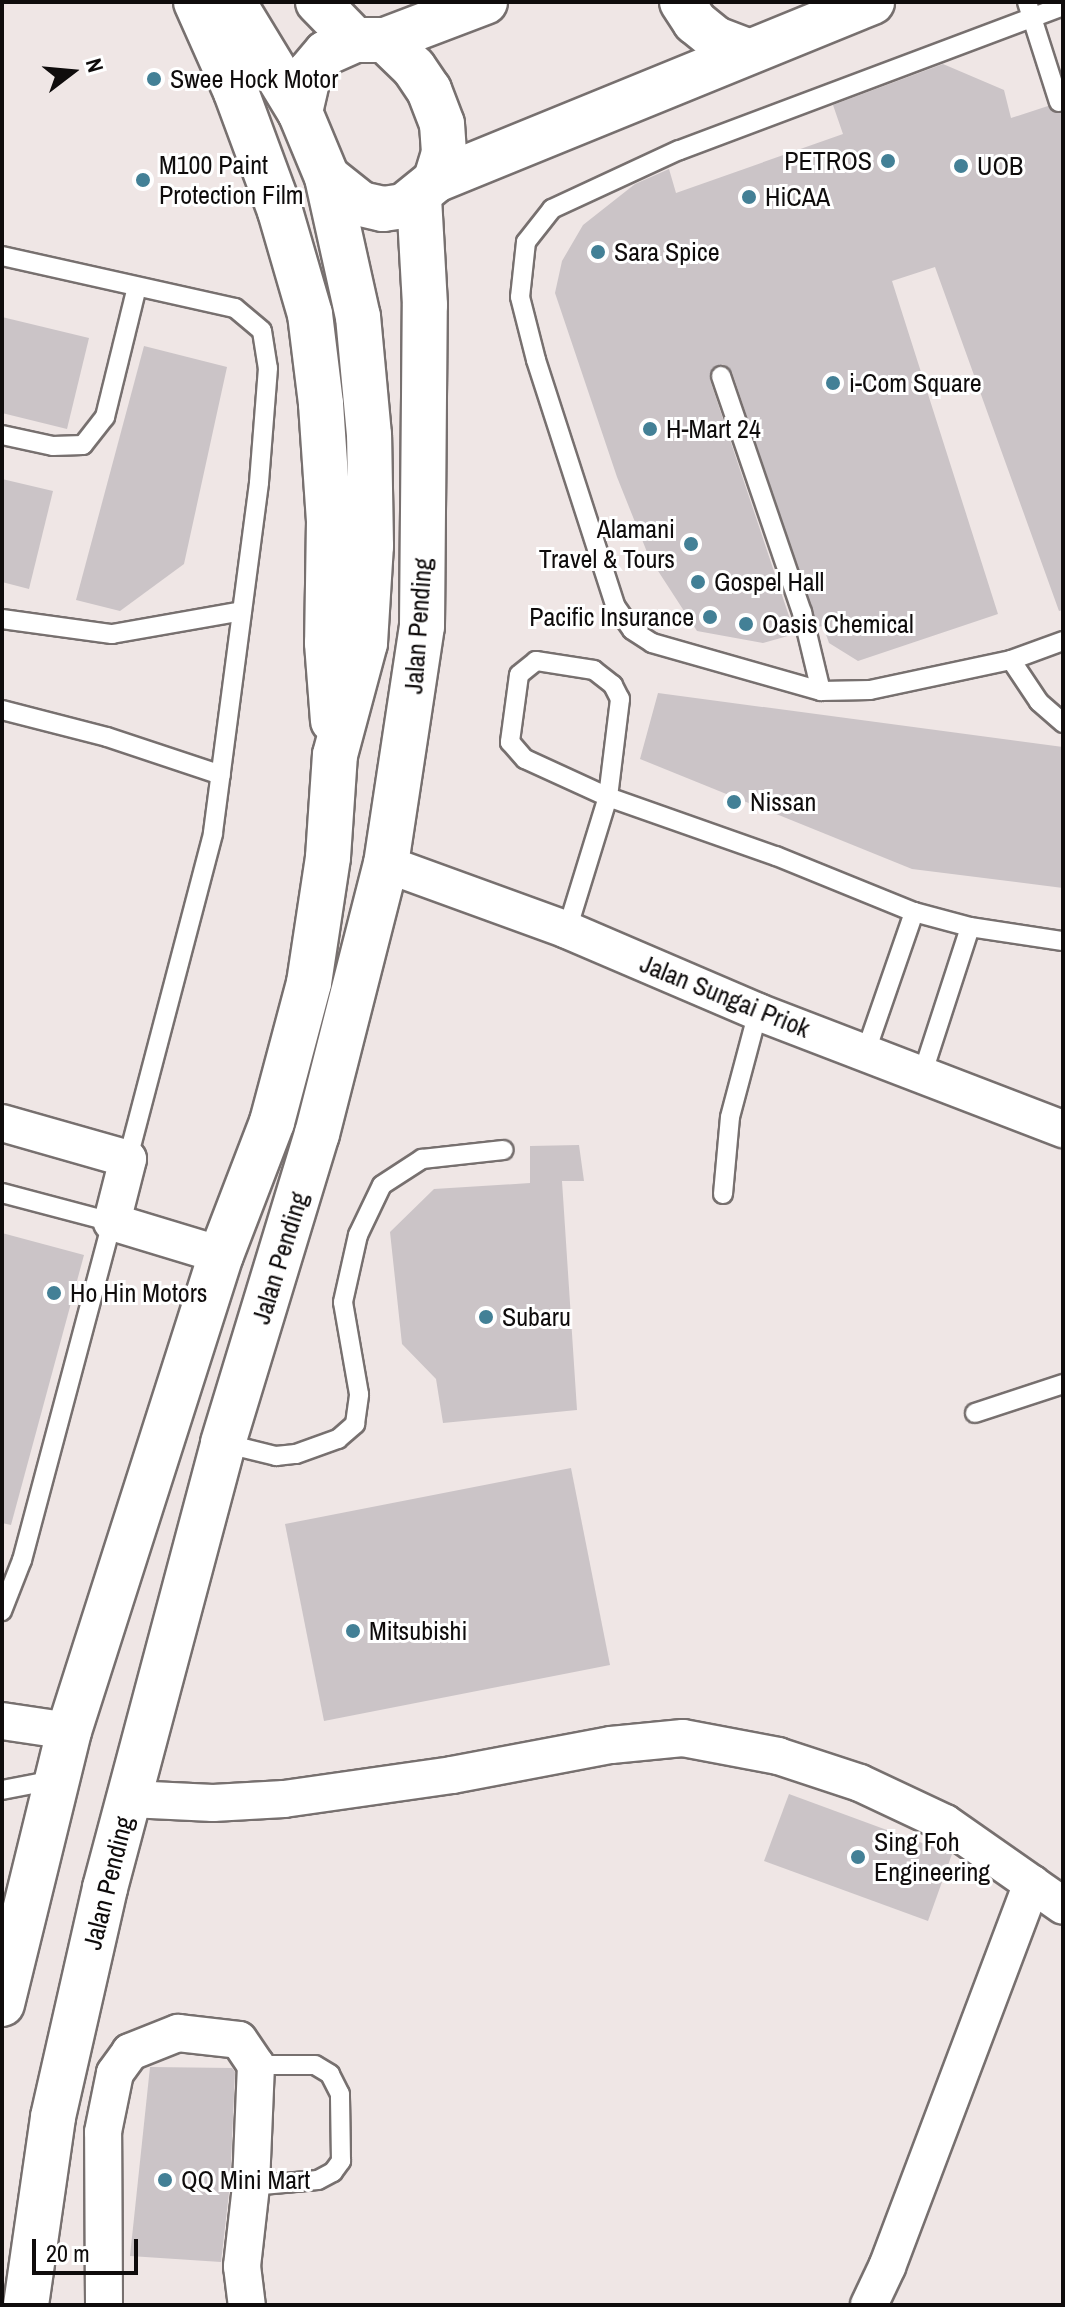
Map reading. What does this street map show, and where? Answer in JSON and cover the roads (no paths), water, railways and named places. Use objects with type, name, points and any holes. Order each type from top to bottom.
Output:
[{"type":"main road","points":[[196,2],[236,92],[275,196],[310,314],[321,404],[329,521],[327,643],[335,755]]},
{"type":"main road","points":[[233,2],[300,112],[327,177],[361,204],[383,209],[404,206],[427,188],[747,51],[872,2]]},
{"type":"main road","points":[[318,2],[414,68],[429,90],[442,124],[444,153],[427,188]]},
{"type":"main road","points":[[682,2],[695,22],[716,39],[747,51]]},
{"type":"main road","points":[[300,112],[309,73],[326,53],[473,4]]},
{"type":"main road","name":"Jalan Pending","points":[[2,2004],[69,1731],[221,1255],[272,1122],[309,983],[328,857],[335,755],[365,643],[371,514],[369,435],[358,317],[327,177]]},
{"type":"main road","name":"Jalan Pending","points":[[26,2305],[59,2085],[105,1888],[223,1443],[317,1134],[386,864],[422,626],[427,188]]},
{"type":"street","name":"Jalan Sungai Priok","points":[[386,864],[567,930],[758,1012],[923,1072],[1063,1129]]},
{"type":"street","points":[[2,1123],[128,1159],[112,1222],[221,1255]]},
{"type":"street","points":[[2,1721],[69,1731]]},
{"type":"street","points":[[130,1799],[213,1803],[284,1799],[425,1780],[611,1745],[683,1738],[778,1756],[860,1783],[945,1823],[1063,1906]]},
{"type":"street","points":[[869,2305],[887,2267],[1032,1884]]},
{"type":"street","points":[[104,2305],[103,2132],[115,2073],[130,2052],[178,2033],[239,2040],[256,2065],[251,2186],[242,2266],[247,2305]]},
{"type":"street","points":[[59,2085],[109,2102]]},
{"type":"lane","points":[[1063,6],[1030,10],[679,150],[552,209],[526,242],[520,297],[536,360],[616,607],[632,630],[652,643],[821,691],[870,690],[1011,660],[1063,641]]},
{"type":"lane","points":[[1030,10],[1059,102]]},
{"type":"lane","points":[[2,256],[235,308],[262,331],[268,368],[242,611],[213,834],[128,1159]]},
{"type":"lane","points":[[2,435],[53,446],[83,445],[105,417],[137,287]]},
{"type":"lane","points":[[721,376],[802,612],[821,691]]},
{"type":"lane","points":[[2,619],[112,634],[242,611]]},
{"type":"lane","points":[[1011,660],[1039,702],[1063,723]]},
{"type":"lane","points":[[567,930],[608,797],[620,699],[613,685],[594,670],[536,661],[519,675],[510,742],[525,759],[608,797],[776,856],[914,912],[970,927],[1063,941]]},
{"type":"lane","points":[[3,713],[107,737],[221,775]]},
{"type":"lane","points":[[866,1051],[914,912]]},
{"type":"lane","points":[[923,1072],[970,927]]},
{"type":"lane","points":[[723,1194],[730,1117],[758,1012]]},
{"type":"lane","points":[[223,1443],[276,1456],[296,1454],[338,1439],[355,1424],[359,1394],[343,1302],[358,1235],[382,1185],[422,1159],[504,1150]]},
{"type":"lane","points":[[2,1193],[112,1222],[22,1560],[2,1611]]},
{"type":"lane","points":[[975,1413],[1063,1384]]},
{"type":"lane","points":[[2,1790],[56,1780]]},
{"type":"lane","points":[[251,2186],[318,2180],[333,2172],[341,2161],[340,2094],[330,2074],[315,2065],[256,2065]]},
{"type":"place","name":"Swee Hock Motor","points":[[154,79]]},
{"type":"place","name":"PETROS","points":[[888,161]]},
{"type":"place","name":"UOB","points":[[961,166]]},
{"type":"place","name":"M100 Paint Protection Film","points":[[143,180]]},
{"type":"place","name":"HiCAA","points":[[749,197]]},
{"type":"place","name":"Sara Spice","points":[[598,252]]},
{"type":"place","name":"i-Com Square","points":[[833,383]]},
{"type":"place","name":"H-Mart 24","points":[[650,429]]},
{"type":"place","name":"Alamani Travel & Tours","points":[[691,544]]},
{"type":"place","name":"Gospel Hall","points":[[698,582]]},
{"type":"place","name":"Pacific Insurance","points":[[710,617]]},
{"type":"place","name":"Oasis Chemical","points":[[746,624]]},
{"type":"place","name":"Nissan","points":[[734,802]]},
{"type":"place","name":"Ho Hin Motors","points":[[54,1293]]},
{"type":"place","name":"Subaru","points":[[486,1317]]},
{"type":"place","name":"Mitsubishi","points":[[353,1631]]},
{"type":"place","name":"Sing Foh Engineering","points":[[858,1857]]},
{"type":"place","name":"QQ Mini Mart","points":[[165,2180]]}]
